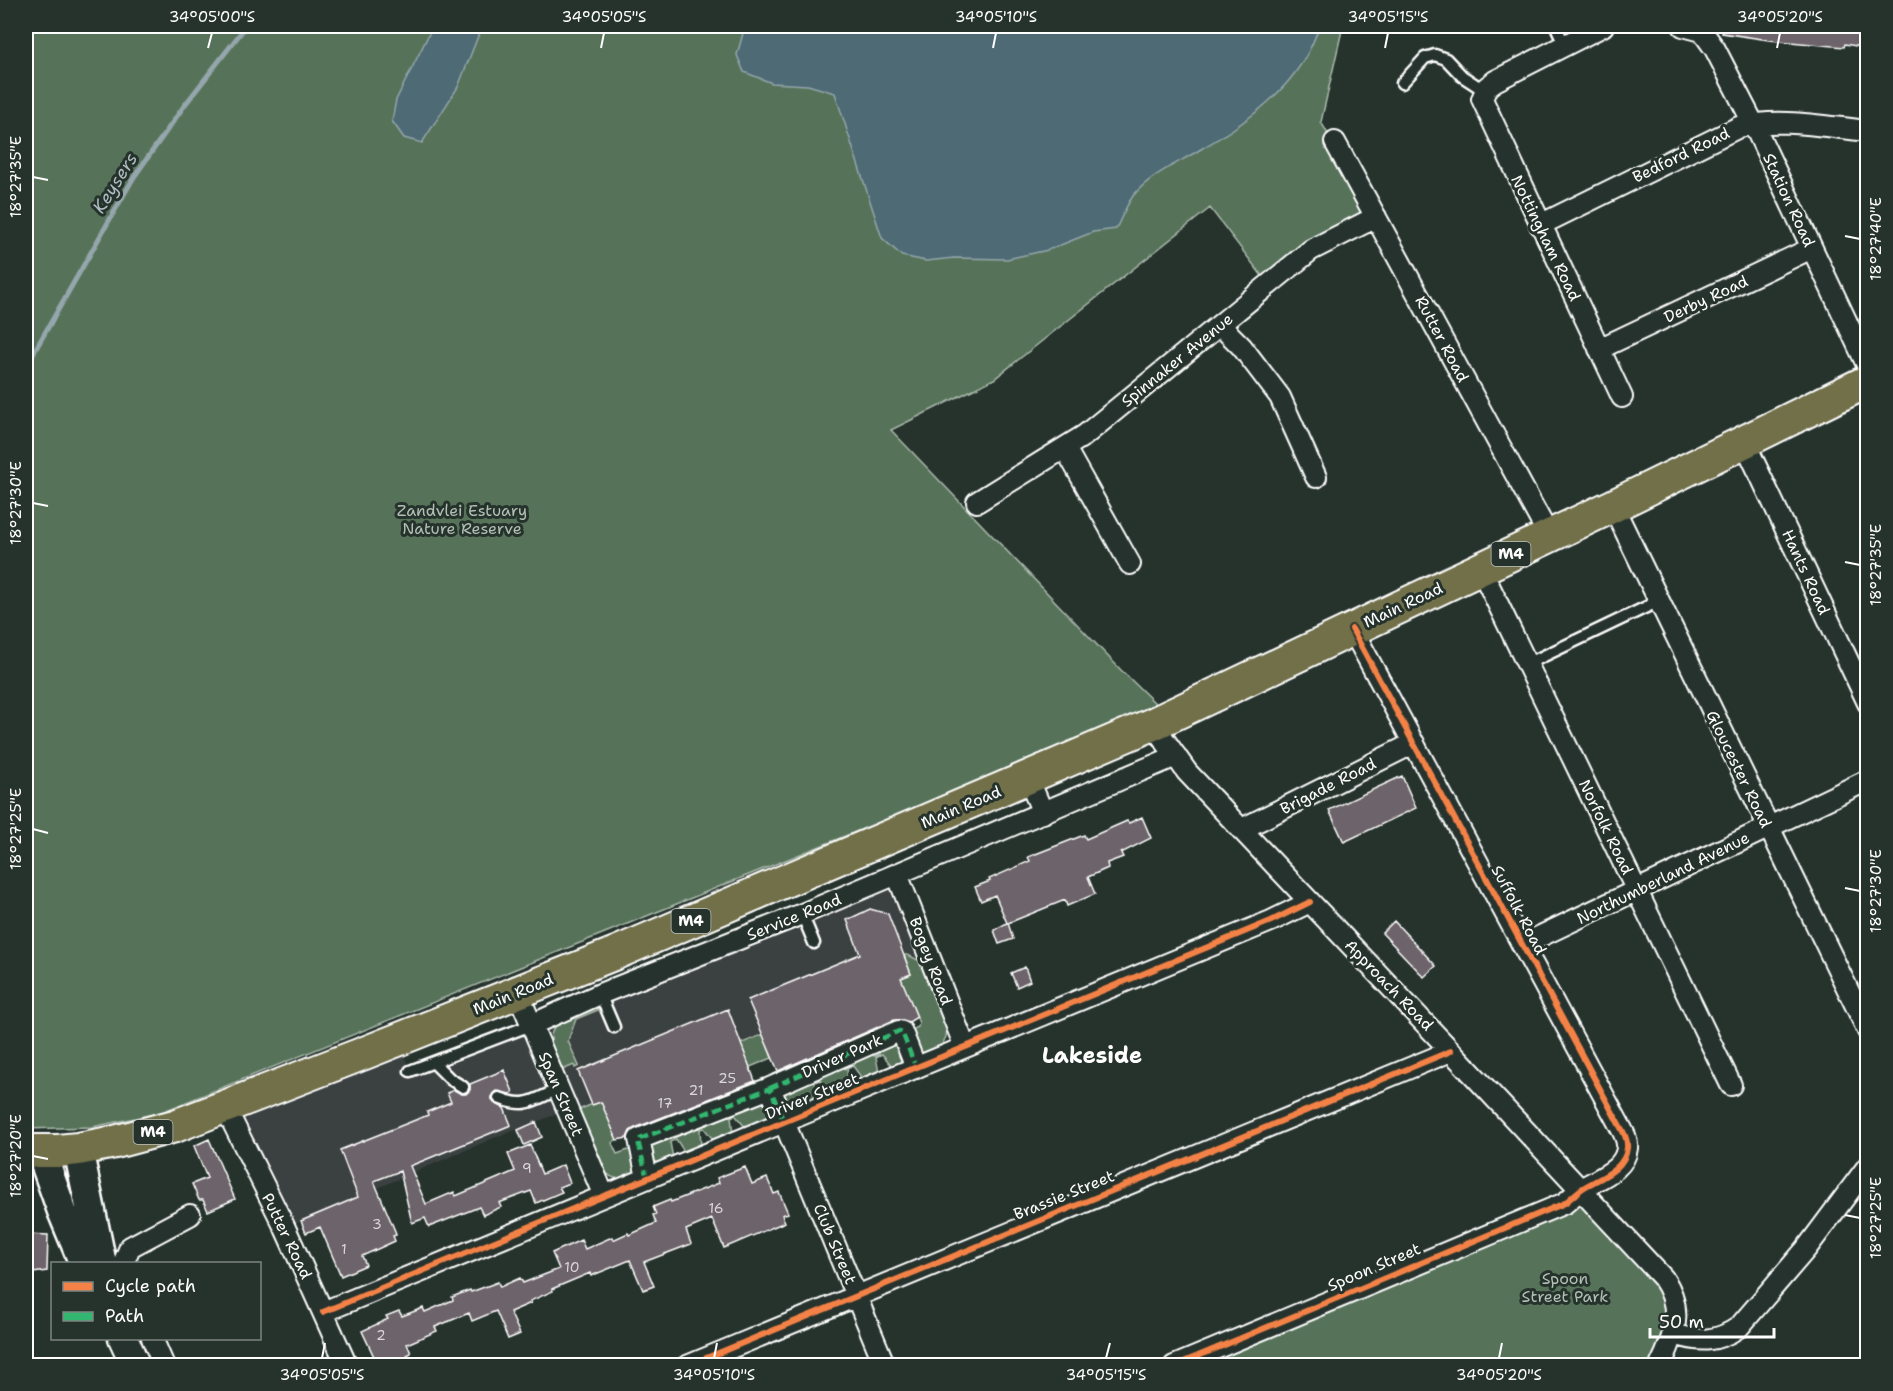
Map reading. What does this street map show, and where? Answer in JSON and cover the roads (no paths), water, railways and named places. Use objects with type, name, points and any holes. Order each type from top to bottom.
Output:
[{"type":"main road","name":"Main Road","points":[[33,1152],[78,1149],[175,1126],[616,953],[1153,724],[1613,506],[1868,381]]},
{"type":"main road","points":[[78,1149],[102,1262]]},
{"type":"main road","points":[[33,1152],[84,1262]]},
{"type":"main road","points":[[124,1340],[136,1365]]},
{"type":"street","points":[[1490,86],[1564,44],[1604,26]]},
{"type":"street","name":"Station Road","points":[[1696,28],[1754,123],[1868,367]]},
{"type":"street","name":"Nottingham Road","points":[[1490,86],[1482,103],[1622,397]]},
{"type":"street","name":"Bedford Road","points":[[1540,225],[1726,131],[1754,123],[1772,123],[1868,131]]},
{"type":"street","name":"Rutter Road","points":[[1335,142],[1549,536]]},
{"type":"street","name":"Spinnaker Avenue","points":[[977,502],[1085,435],[1311,250],[1376,217]]},
{"type":"street","name":"Derby Road","points":[[1599,349],[1812,248]]},
{"type":"street","points":[[1220,325],[1242,347],[1280,397],[1316,477]]},
{"type":"street","name":"Hants Road","points":[[1744,441],[1868,703]]},
{"type":"street","points":[[1065,448],[1130,564]]},
{"type":"street","name":"Gloucester Road","points":[[1613,506],[1767,828],[1868,1031]]},
{"type":"street","name":"Norfolk Road","points":[[1481,568],[1731,1085]]},
{"type":"street","name":"Suffolk Road","points":[[1352,628],[1626,1138],[1627,1149],[1623,1161],[1616,1168],[1582,1189]]},
{"type":"street","name":"Approach Road","points":[[1153,724],[1187,772],[1652,1265],[1668,1285],[1676,1311],[1674,1334]]},
{"type":"street","name":"Brigade Road","points":[[1242,829],[1414,743]]},
{"type":"street","name":"Service Road","points":[[531,1025],[600,994],[802,914],[1176,756]]},
{"type":"street","points":[[1028,778],[1043,813]]},
{"type":"street","name":"Northumberland Avenue","points":[[1522,945],[1868,780]]},
{"type":"street","name":"Bogey Road","points":[[897,874],[965,1047]]},
{"type":"street","name":"Driver Street","points":[[323,1312],[1271,921],[1310,902]]},
{"type":"street","name":"Span Street","points":[[518,993],[604,1196]]},
{"type":"street","name":"Driver Park","points":[[647,1178],[638,1141],[640,1139],[772,1093],[899,1031],[902,1032],[916,1068]]},
{"type":"street","name":"Brassie Street","points":[[687,1365],[1451,1051]]},
{"type":"street","name":"Club Street","points":[[772,1093],[885,1365]]},
{"type":"street","name":"Putter Road","points":[[225,1107],[347,1365]]},
{"type":"street","points":[[1659,1365],[1674,1334],[1692,1340],[1712,1340],[1729,1334],[1739,1327],[1806,1249],[1868,1166]]},
{"type":"street","name":"Spoon Street","points":[[1173,1365],[1214,1358],[1565,1203],[1582,1189]]},
{"type":"street","points":[[123,1262],[130,1247],[190,1215]]},
{"type":"street","points":[[153,1340],[164,1365]]},
{"type":"lane","points":[[1556,26],[1564,44]]},
{"type":"lane","points":[[1402,83],[1425,58],[1435,55],[1446,59],[1462,76],[1490,86]]},
{"type":"lane","points":[[1527,664],[1659,601]]},
{"type":"lane","points":[[802,914],[814,943]]},
{"type":"lane","points":[[600,994],[614,1027]]},
{"type":"lane","name":"Service Road","points":[[410,1071],[531,1025]]},
{"type":"lane","points":[[434,1063],[450,1079],[463,1087]]},
{"type":"lane","points":[[499,1098],[512,1103],[524,1104],[559,1089]]},
{"type":"water","points":[[433,26],[482,26],[458,87],[422,143],[404,138],[392,121],[396,100]]},
{"type":"water","points":[[745,26],[999,26],[1085,30],[1101,26],[1319,26],[1300,65],[1272,98],[1238,126],[1148,181],[1133,196],[1116,229],[1093,232],[1048,250],[1007,259],[954,258],[926,261],[902,256],[882,238],[835,93],[808,85],[772,83],[744,72],[737,55]]},
{"type":"waterway","name":"Keysers","points":[[26,366],[134,177],[184,106],[246,26]]},
{"type":"district","name":"Lakeside","points":[[1092,1055]]},
{"type":"park label","name":"Zandvlei Estuary Nature Reserve","points":[[462,519]]},
{"type":"park label","name":"Spoon Street Park","points":[[1565,1287]]}]
